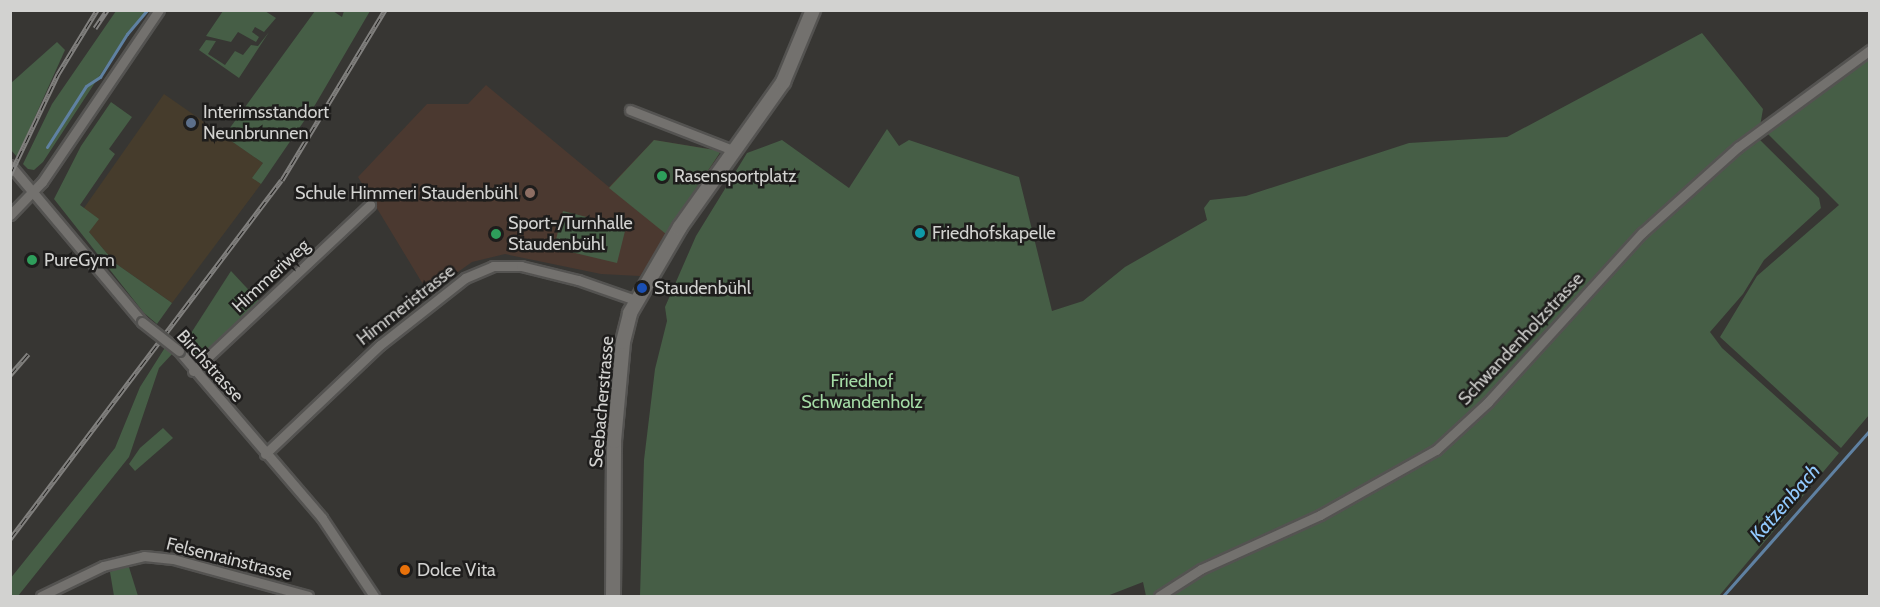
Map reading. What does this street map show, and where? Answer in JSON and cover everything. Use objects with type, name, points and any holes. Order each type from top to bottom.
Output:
[{"type":"street","points":[[10,215],[32,192],[159,10]]},
{"type":"street","name":"Seebacherstrasse","points":[[613,597],[614,441],[623,342],[635,300],[680,227],[783,82],[813,10]]},
{"type":"street","name":"Schwandenholzstrasse","points":[[1159,597],[1201,569],[1320,515],[1436,450],[1488,402],[1642,233],[1738,147],[1869,50]]},
{"type":"street","points":[[630,110],[735,151]]},
{"type":"street","name":"Birchstrasse","points":[[10,165],[142,322],[179,351],[193,371],[328,525],[374,597]]},
{"type":"street","name":"Himmeriweg","points":[[193,371],[370,205]]},
{"type":"street","name":"Himmeristrasse","points":[[265,454],[380,345],[465,278],[493,266],[521,267],[578,280],[635,300]]},
{"type":"street","name":"Felsenrainstrasse","points":[[41,597],[103,566],[144,556],[174,559],[308,597]]},
{"type":"shaded area","name":"Schule Himmeri Staudenbühl","points":[[486,85],[609,187],[654,140],[721,151],[640,276],[601,274],[505,254],[472,262],[430,292],[421,281],[358,177],[427,104],[468,104]]},
{"type":"shaded area","points":[[164,94],[263,163],[253,178],[261,184],[172,303],[115,263],[89,232],[84,208]]},
{"type":"green space","points":[[116,11],[149,11],[123,40],[43,162],[34,170],[28,169],[23,164],[52,104]]},
{"type":"green space","points":[[223,11],[265,11],[276,18],[264,32],[255,27],[252,32],[259,37],[256,42],[238,32],[231,42],[206,36]]},
{"type":"green space","points":[[315,11],[333,11],[342,17],[344,11],[370,11],[315,105],[261,184],[252,178],[263,163],[224,136]]},
{"type":"green space","points":[[269,32],[239,78],[199,50],[206,40],[216,41],[208,54],[225,65],[235,51],[243,55],[251,45],[258,46]]},
{"type":"green space","name":"Friedhof Schwandenholz","points":[[1702,33],[1763,109],[1758,138],[1819,198],[1821,208],[1764,260],[1743,294],[1710,332],[1722,348],[1839,453],[1719,596],[1146,596],[1143,582],[1107,596],[640,596],[644,460],[655,369],[667,321],[665,307],[696,236],[747,153],[782,140],[849,188],[887,129],[899,146],[909,140],[1019,177],[1052,311],[1083,301],[1125,267],[1207,220],[1204,208],[1210,200],[1246,196],[1409,143],[1507,137]]},
{"type":"green space","points":[[57,42],[65,50],[17,157],[11,150],[11,83]]},
{"type":"green space","points":[[1869,57],[1869,415],[1841,448],[1720,337],[1757,276],[1839,205],[1767,133]]},
{"type":"green space","points":[[111,102],[132,117],[109,149],[115,154],[80,205],[99,219],[89,232],[115,263],[172,303],[157,324],[144,313],[54,199],[81,146]]},
{"type":"green space","name":"Rasensportplatz","points":[[654,140],[721,151],[666,234],[609,188]]},
{"type":"green space","points":[[563,211],[626,227],[617,263],[554,248]]},
{"type":"green space","points":[[231,271],[261,303],[198,361],[184,344]]},
{"type":"green space","points":[[166,346],[174,352],[159,368],[129,457],[18,596],[11,596],[10,579],[115,448],[140,387]]},
{"type":"green space","points":[[163,428],[173,438],[135,471],[129,464],[140,448]]},
{"type":"green space","points":[[128,564],[138,596],[114,596],[110,572]]},
{"type":"waterway","points":[[47,147],[86,86],[100,77],[127,34],[147,10]]},
{"type":"waterway","name":"Katzenbach","points":[[1723,596],[1870,430]]},
{"type":"railway","points":[[10,175],[58,74],[97,10]]},
{"type":"railway","points":[[95,28],[107,10]]},
{"type":"railway","points":[[10,539],[282,180],[385,10]]},
{"type":"railway","points":[[10,375],[28,354]]},
{"type":"place","name":"Interimsstandort Neunbrunnen","points":[[191,123]]},
{"type":"place","name":"Rasensportplatz","points":[[662,176]]},
{"type":"place","name":"Schule Himmeri Staudenbühl","points":[[530,193]]},
{"type":"place","name":"Friedhofskapelle","points":[[920,233]]},
{"type":"place","name":"Sport-/Turnhalle Staudenbühl","points":[[496,234]]},
{"type":"place","name":"PureGym","points":[[32,260]]},
{"type":"place","name":"Staudenbühl","points":[[642,288]]},
{"type":"place","name":"Dolce Vita","points":[[405,570]]}]
